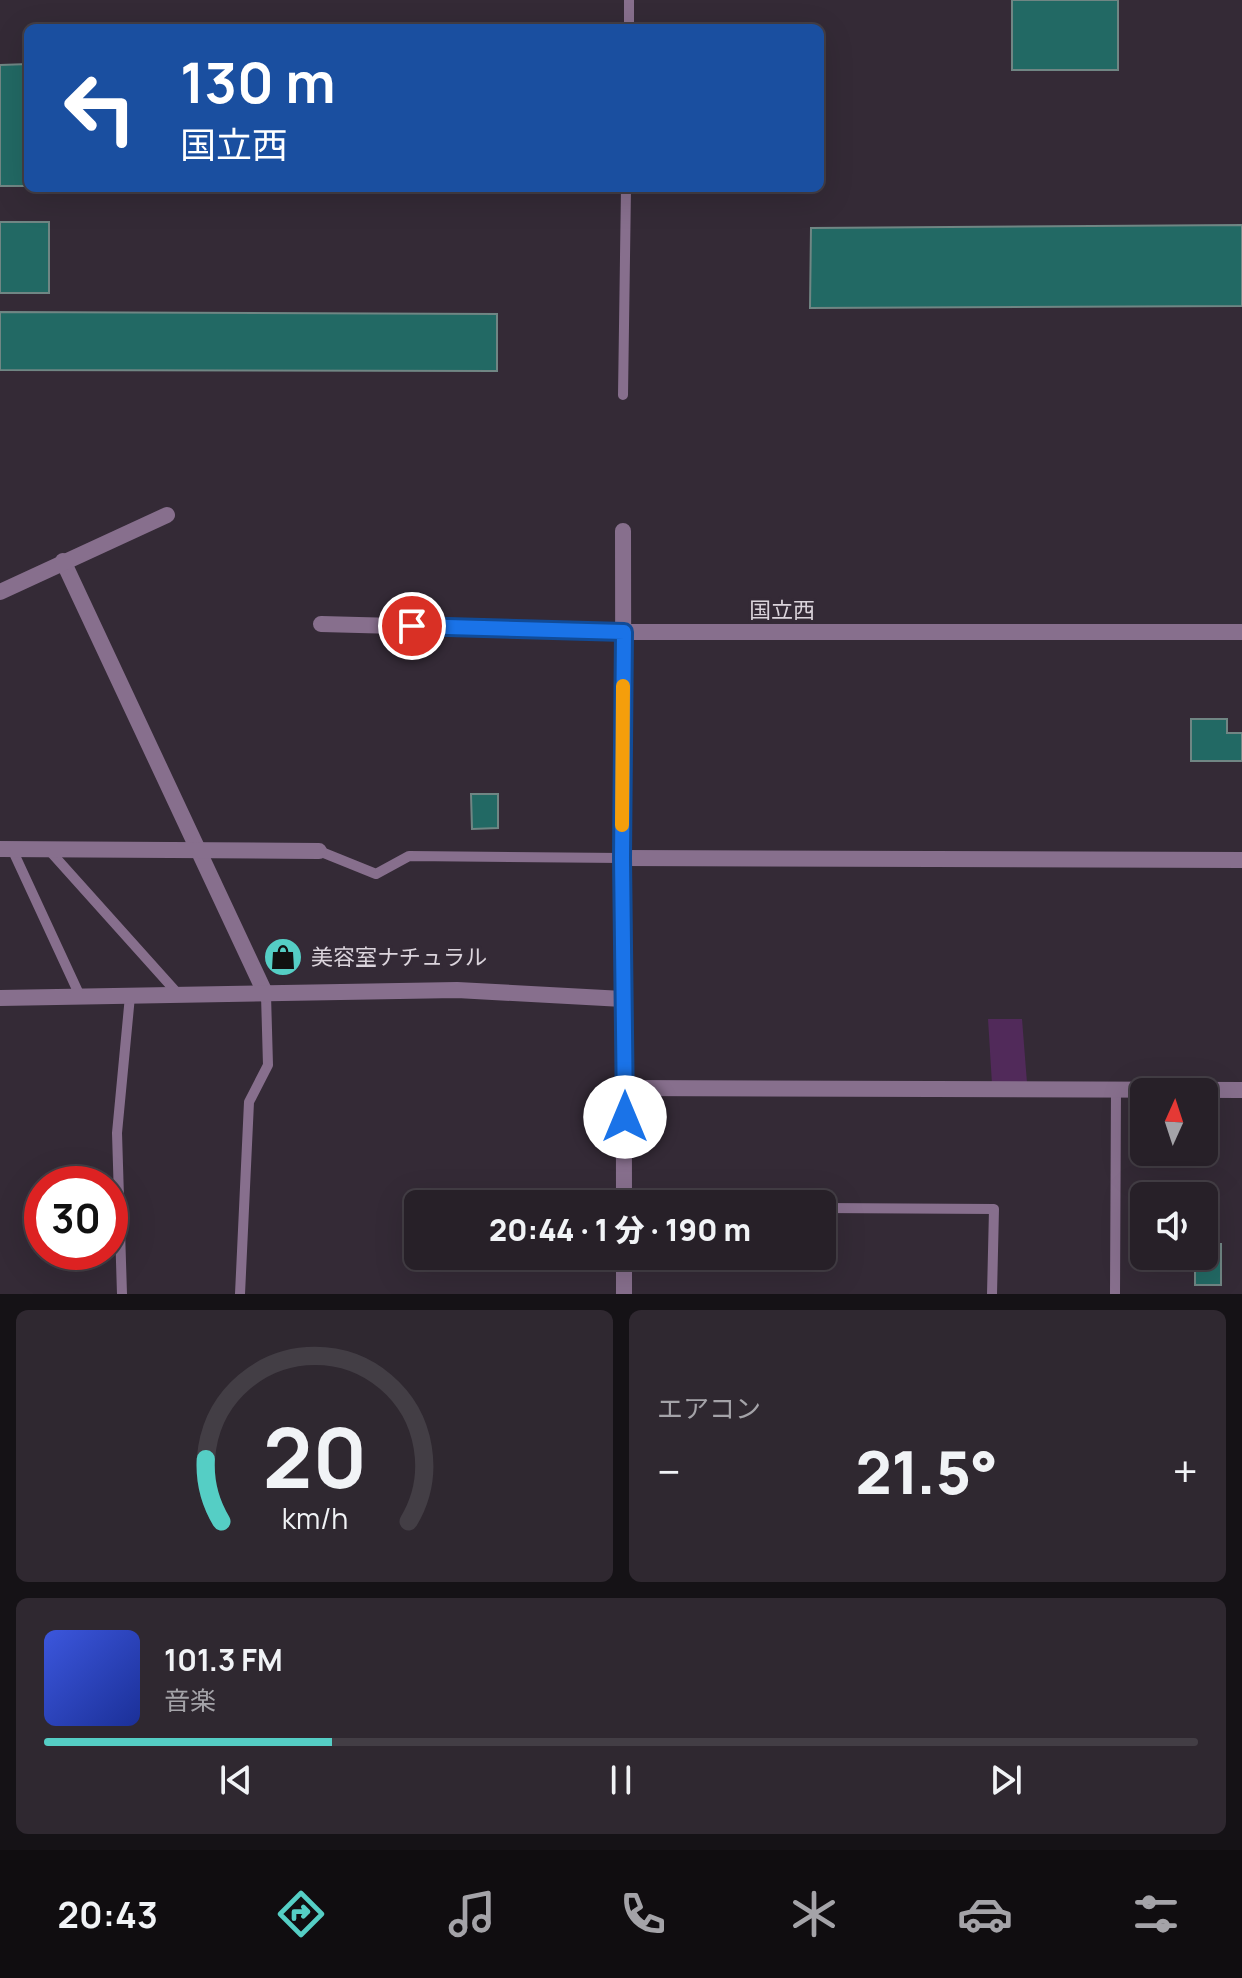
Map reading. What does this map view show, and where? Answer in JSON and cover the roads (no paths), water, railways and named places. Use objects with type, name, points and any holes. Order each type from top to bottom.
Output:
[{"type":"street","points":[[0,592],[167,515]]},
{"type":"street","points":[[623,531],[624,1190]]},
{"type":"street","points":[[63,561],[266,995]]},
{"type":"street","name":"国立西","points":[[321,624],[624,632],[1242,632]]},
{"type":"street","points":[[6,849],[319,851]]},
{"type":"street","points":[[622,858],[1242,860]]},
{"type":"street","points":[[0,998],[457,990],[623,999]]},
{"type":"street","points":[[625,1088],[1242,1090]]},
{"type":"street","points":[[624,1270],[624,1294]]},
{"type":"lane","points":[[629,0],[629,24]]},
{"type":"lane","points":[[623,395],[626,192]]},
{"type":"lane","points":[[6,849],[80,996]]},
{"type":"lane","points":[[48,849],[180,997]]},
{"type":"lane","points":[[319,851],[376,874],[409,856],[622,858]]},
{"type":"lane","points":[[240,1294],[249,1102],[268,1065],[266,995]]},
{"type":"lane","points":[[122,1294],[117,1133],[130,996]]},
{"type":"lane","points":[[1115,1294],[1116,1089]]},
{"type":"lane","points":[[836,1208],[994,1209],[992,1294]]},
{"type":"place","name":"美容室ナチュラル","points":[[283,957]]}]
